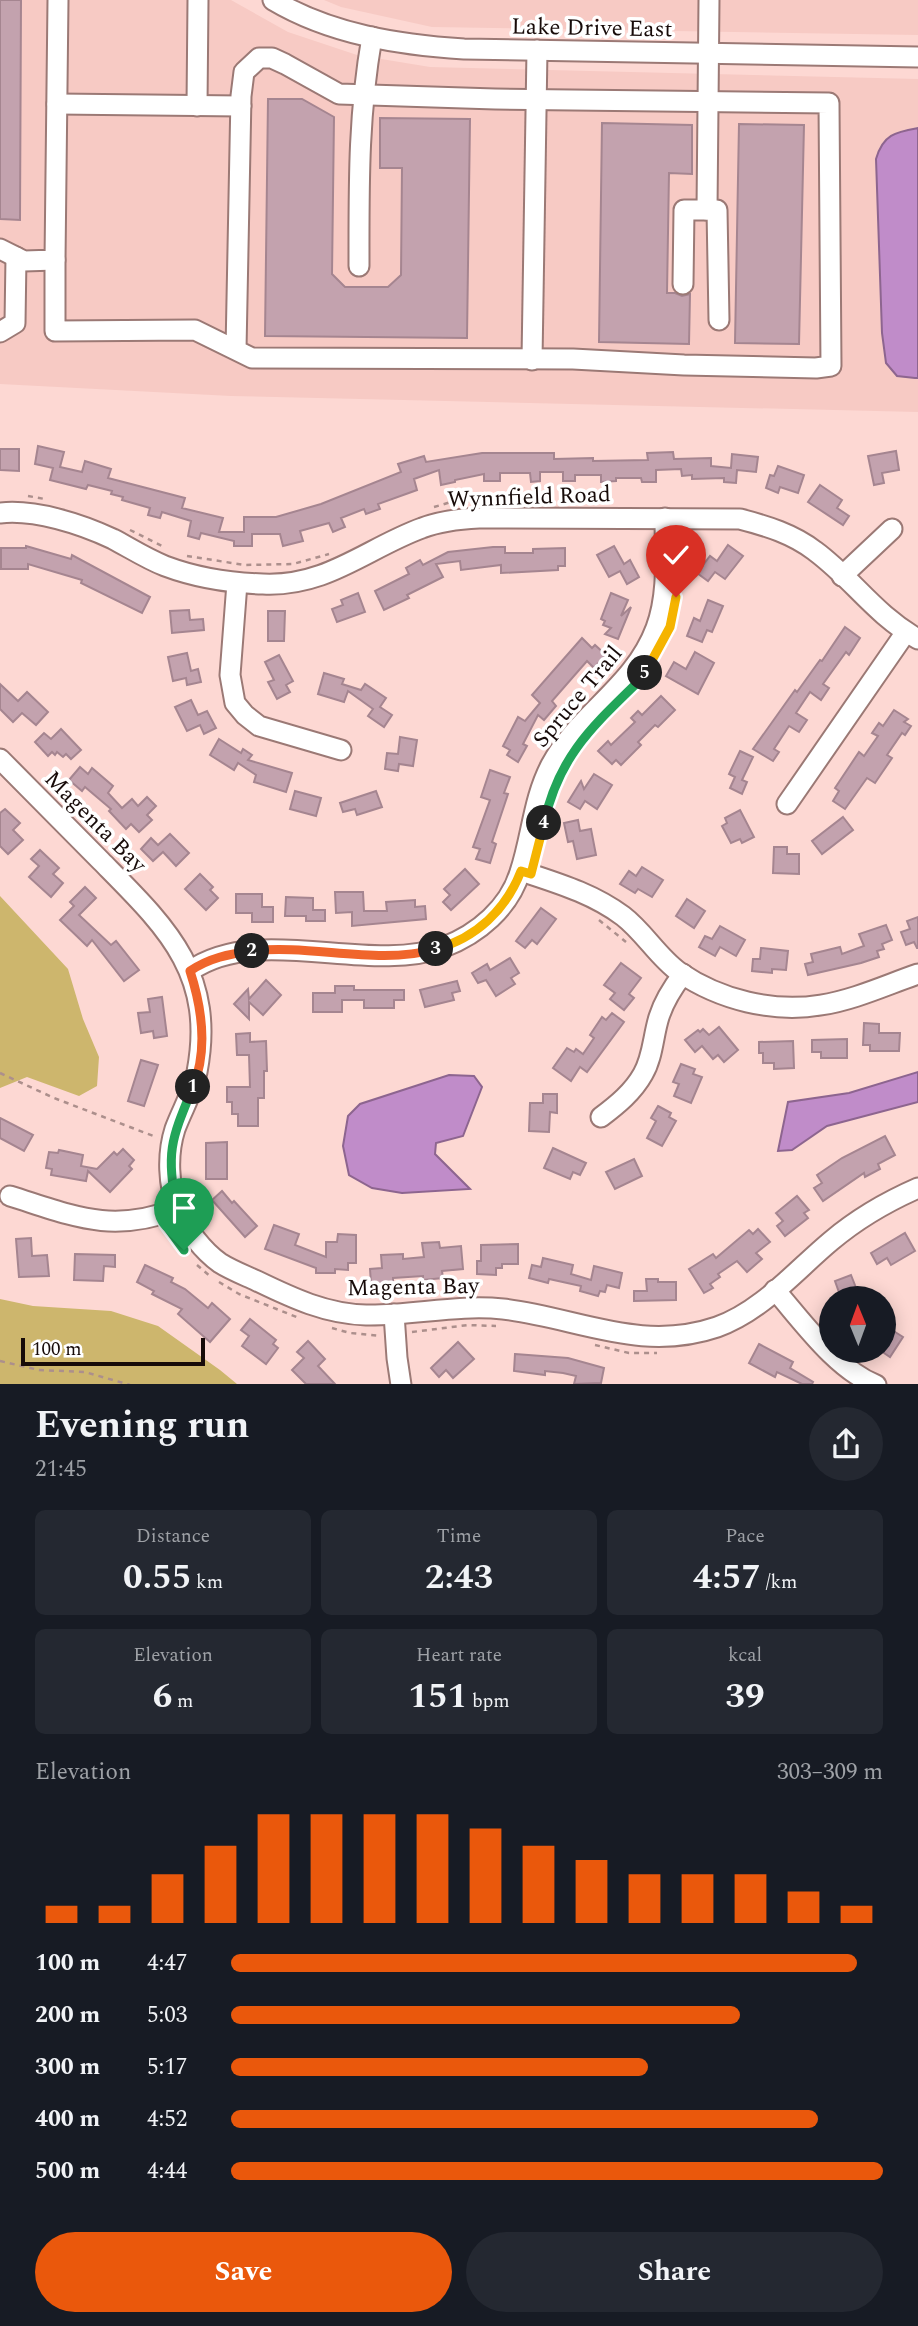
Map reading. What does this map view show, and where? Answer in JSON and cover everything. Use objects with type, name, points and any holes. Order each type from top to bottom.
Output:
[{"type":"street","points":[[58,0],[55,331],[195,330],[252,358],[573,359],[710,366],[831,366],[829,103],[536,100],[339,94],[272,58],[259,58],[244,72],[241,106],[236,350]]},
{"type":"street","points":[[197,106],[198,0]]},
{"type":"street","name":"Lake Drive East","points":[[273,0],[327,24],[417,46],[918,57]]},
{"type":"street","points":[[707,210],[709,0]]},
{"type":"street","points":[[359,266],[359,140],[372,37]]},
{"type":"street","points":[[532,360],[537,50]]},
{"type":"street","points":[[57,104],[241,106]]},
{"type":"street","points":[[683,284],[684,210],[717,210],[719,320]]},
{"type":"street","points":[[8,253],[24,261],[55,260]]},
{"type":"street","points":[[0,332],[15,323],[8,253]]},
{"type":"street","name":"Wynnfield Road","points":[[0,513],[43,516],[79,525],[166,566],[199,577],[268,585],[335,571],[422,527],[450,520],[740,519],[767,526],[814,550],[870,604],[912,635]]},
{"type":"street","name":"Spruce Trail","points":[[190,971],[204,962],[230,954],[260,950],[398,955],[423,953],[444,947],[486,923],[502,906],[521,871],[533,813],[551,765],[565,744],[634,669],[648,648],[658,625],[666,576],[665,518]]},
{"type":"street","points":[[842,576],[892,529]]},
{"type":"street","points":[[237,583],[230,675],[235,703],[244,715],[260,726],[341,750]]},
{"type":"street","points":[[787,804],[912,635]]},
{"type":"street","name":"Magenta Bay","points":[[0,758],[152,913],[180,951],[190,971],[202,1026],[200,1054],[195,1082],[172,1142],[171,1182],[177,1209],[201,1246],[218,1262],[240,1273],[316,1307],[342,1313],[394,1314],[498,1308],[533,1313],[618,1333],[670,1338],[722,1325],[745,1313],[856,1221],[918,1188]]},
{"type":"street","points":[[521,871],[581,891],[602,903],[624,917],[682,974],[706,988],[734,999],[763,1006],[792,1008],[822,1005],[851,998],[918,974]]},
{"type":"street","points":[[601,1117],[617,1105],[643,1074],[651,1055],[665,1001],[682,974]]},
{"type":"street","points":[[10,1196],[98,1222],[142,1220],[177,1209]]},
{"type":"street","points":[[775,1290],[821,1343],[845,1365],[876,1384]]},
{"type":"street","points":[[394,1314],[401,1384]]},
{"type":"path","points":[[0,1073],[54,1098],[156,1137]]},
{"type":"path","points":[[190,1257],[203,1272],[239,1294],[302,1319]]},
{"type":"path","points":[[406,1333],[468,1325],[508,1326]]},
{"type":"path","points":[[326,1326],[350,1333],[381,1336]]},
{"type":"path","points":[[590,1344],[629,1353],[665,1353]]},
{"type":"path","points":[[0,1361],[38,1370],[85,1372],[130,1384]]},
{"type":"shaded area","points":[[0,0],[231,0],[288,32],[357,55],[430,67],[918,79],[918,412],[231,396],[0,384]]},
{"type":"shaded area","points":[[324,0],[918,0],[918,35],[432,27],[341,7]]},
{"type":"shaded area","points":[[918,128],[918,378],[915,378],[897,376],[886,363],[882,333],[876,159],[882,144],[891,136]]},
{"type":"shaded area","points":[[0,896],[68,969],[83,1019],[99,1057],[97,1086],[79,1096],[27,1077],[0,1088]]},
{"type":"shaded area","points":[[918,1072],[918,1102],[827,1126],[792,1150],[778,1151],[788,1102],[849,1093]]},
{"type":"shaded area","points":[[449,1075],[474,1076],[482,1087],[463,1136],[436,1143],[435,1154],[470,1189],[402,1193],[372,1188],[349,1175],[343,1146],[348,1116],[360,1104]]},
{"type":"shaded area","points":[[0,1299],[33,1306],[111,1311],[158,1326],[237,1384],[0,1384]]},
{"type":"building","points":[[0,0],[21,0],[20,220],[0,219]]},
{"type":"building","points":[[268,99],[302,99],[334,117],[332,274],[345,287],[388,287],[401,275],[402,168],[380,168],[380,118],[470,119],[467,338],[265,336]]},
{"type":"building","points":[[602,123],[692,125],[692,174],[669,173],[667,293],[682,296],[690,294],[689,344],[599,342]]},
{"type":"building","points":[[739,124],[804,125],[799,344],[735,343]]},
{"type":"building","points":[[38,446],[64,452],[60,467],[82,472],[85,461],[111,469],[108,478],[185,498],[182,508],[223,518],[219,532],[244,532],[244,517],[276,517],[321,504],[401,472],[398,464],[424,456],[426,462],[482,453],[554,453],[554,459],[593,458],[593,461],[648,460],[647,453],[673,452],[674,459],[711,458],[711,466],[731,468],[732,454],[758,457],[756,472],[737,470],[736,483],[724,482],[724,478],[692,479],[692,475],[682,476],[681,469],[656,470],[656,482],[642,482],[641,478],[616,478],[616,481],[601,482],[601,475],[575,475],[575,481],[563,481],[563,472],[540,472],[540,481],[531,482],[530,473],[500,473],[500,481],[484,481],[484,474],[441,485],[439,470],[414,479],[417,490],[378,504],[380,509],[366,514],[364,509],[341,518],[345,527],[333,532],[329,523],[300,531],[303,541],[283,546],[280,534],[252,534],[252,546],[234,546],[234,541],[201,533],[199,539],[188,536],[191,521],[162,512],[160,518],[148,515],[150,508],[122,500],[123,497],[111,494],[112,491],[88,485],[86,489],[50,480],[53,468],[35,464]]},
{"type":"building","points":[[0,449],[19,449],[19,471],[0,470]]},
{"type":"building","points":[[896,451],[899,470],[882,473],[884,483],[874,485],[868,456]]},
{"type":"building","points":[[778,466],[804,475],[798,493],[780,487],[778,493],[766,488],[770,475],[774,476]]},
{"type":"building","points":[[820,485],[842,500],[837,508],[849,516],[843,525],[808,502]]},
{"type":"building","points":[[728,545],[743,556],[725,579],[715,572],[708,581],[697,573],[710,556],[717,561]]},
{"type":"building","points":[[26,546],[71,559],[72,555],[150,597],[142,613],[81,583],[82,580],[28,564],[28,569],[1,569],[1,548]]},
{"type":"building","points":[[614,546],[624,564],[630,560],[639,577],[627,584],[620,571],[609,577],[597,555]]},
{"type":"building","points":[[505,547],[505,553],[533,553],[533,549],[565,548],[565,566],[558,566],[558,570],[501,573],[501,565],[461,570],[460,561],[436,564],[443,577],[384,610],[375,591],[409,574],[406,568],[420,560],[423,565],[448,552]]},
{"type":"building","points":[[358,593],[365,612],[337,622],[332,609],[343,605],[341,600]]},
{"type":"building","points":[[611,593],[628,600],[621,616],[631,607],[618,639],[605,634],[611,628],[603,625],[605,621],[601,619]]},
{"type":"building","points":[[708,600],[723,606],[712,632],[707,630],[702,642],[687,636],[694,618],[700,621]]},
{"type":"building","points":[[189,610],[190,620],[203,619],[204,630],[172,633],[170,611]]},
{"type":"building","points":[[268,611],[285,611],[284,641],[268,641]]},
{"type":"building","points":[[845,627],[860,638],[849,655],[846,652],[823,684],[829,688],[821,700],[810,692],[796,713],[807,720],[799,732],[789,726],[774,749],[779,752],[773,761],[753,749],[795,690],[797,692],[820,660],[822,661]]},
{"type":"building","points":[[582,638],[592,648],[595,645],[606,655],[594,668],[587,661],[552,701],[556,706],[544,720],[538,715],[523,744],[527,746],[518,762],[507,755],[510,750],[503,746],[518,717],[525,721],[540,703],[532,695]]},
{"type":"building","points":[[695,652],[714,663],[698,694],[666,676],[674,662],[686,669]]},
{"type":"building","points":[[187,653],[191,671],[198,669],[201,682],[187,685],[186,678],[173,681],[168,657]]},
{"type":"building","points":[[279,655],[293,681],[286,685],[290,692],[277,699],[268,682],[274,680],[265,662]]},
{"type":"building","points":[[324,673],[344,679],[342,684],[361,690],[365,684],[386,698],[380,707],[392,715],[384,727],[368,716],[373,709],[348,691],[344,702],[318,694]]},
{"type":"building","points":[[0,684],[18,701],[27,692],[48,712],[36,725],[22,713],[13,722],[0,709]]},
{"type":"building","points":[[661,696],[675,710],[638,742],[641,745],[621,765],[616,760],[612,764],[598,751],[608,741],[611,745],[635,722],[631,718],[638,711],[642,715]]},
{"type":"building","points":[[191,700],[198,715],[207,711],[216,728],[204,734],[200,725],[187,731],[175,707]]},
{"type":"building","points":[[894,710],[908,719],[904,722],[911,726],[905,735],[902,733],[887,755],[892,758],[875,783],[867,778],[845,809],[833,801],[839,791],[835,788],[859,752],[864,756],[878,736],[872,733],[879,723],[883,726]]},
{"type":"building","points":[[61,729],[81,750],[71,759],[66,754],[63,757],[57,752],[48,756],[35,742],[44,733],[51,739]]},
{"type":"building","points":[[400,737],[417,740],[413,766],[399,764],[398,771],[385,769],[387,753],[398,754]]},
{"type":"building","points":[[219,739],[241,753],[243,749],[252,755],[248,760],[292,773],[286,792],[254,782],[256,775],[238,763],[234,770],[210,755]]},
{"type":"building","points":[[740,751],[753,757],[742,780],[747,782],[742,794],[730,788],[735,777],[729,774]]},
{"type":"building","points":[[80,767],[88,774],[92,768],[113,786],[108,793],[122,808],[132,799],[138,806],[147,797],[156,806],[147,815],[152,820],[139,832],[131,824],[126,829],[109,811],[111,809],[85,787],[82,791],[69,780]]},
{"type":"building","points":[[490,770],[510,777],[504,793],[508,794],[492,842],[496,844],[490,863],[476,859],[480,849],[473,847],[490,800],[481,797]]},
{"type":"building","points":[[594,774],[612,785],[597,809],[585,801],[580,809],[568,802],[581,781],[584,789]]},
{"type":"building","points":[[295,791],[321,798],[316,816],[290,809]]},
{"type":"building","points":[[376,791],[382,807],[357,815],[355,809],[343,812],[340,803]]},
{"type":"building","points":[[5,809],[20,823],[13,830],[23,840],[8,854],[0,846],[0,813]]},
{"type":"building","points":[[740,810],[754,837],[742,843],[740,839],[731,843],[722,826],[727,823],[725,818]]},
{"type":"building","points":[[843,817],[853,830],[822,854],[812,841]]},
{"type":"building","points":[[578,820],[580,831],[591,829],[596,855],[577,859],[573,841],[568,842],[564,823]]},
{"type":"building","points":[[170,834],[189,853],[176,866],[163,852],[153,861],[141,849],[151,838],[158,845]]},
{"type":"building","points":[[774,847],[787,847],[787,854],[799,854],[799,874],[773,873]]},
{"type":"building","points":[[40,850],[59,868],[53,874],[63,883],[51,897],[29,877],[39,866],[31,859]]},
{"type":"building","points":[[642,867],[663,880],[652,897],[638,889],[635,893],[620,884],[629,871],[636,876]]},
{"type":"building","points":[[465,869],[479,884],[451,910],[443,902],[450,895],[444,889]]},
{"type":"building","points":[[200,874],[213,887],[210,890],[218,898],[206,910],[185,889]]},
{"type":"building","points":[[85,887],[96,898],[79,915],[111,945],[116,941],[139,970],[124,981],[92,940],[87,946],[60,920],[74,906],[70,902]]},
{"type":"building","points":[[335,892],[363,892],[364,911],[387,911],[386,902],[415,900],[415,907],[425,906],[426,919],[352,926],[352,912],[336,913]]},
{"type":"building","points":[[236,894],[262,894],[262,907],[273,907],[273,922],[252,922],[252,913],[236,913]]},
{"type":"building","points":[[286,897],[313,898],[313,910],[325,910],[325,921],[306,921],[306,916],[285,916]]},
{"type":"building","points":[[687,899],[705,911],[694,928],[676,916]]},
{"type":"building","points":[[541,908],[556,919],[537,944],[532,940],[525,948],[516,941]]},
{"type":"building","points":[[918,917],[917,948],[914,942],[906,945],[901,932],[910,929],[907,921]]},
{"type":"building","points":[[886,925],[892,940],[882,944],[884,949],[877,951],[879,957],[808,975],[805,964],[813,962],[811,954],[840,947],[842,954],[864,946],[859,934]]},
{"type":"building","points":[[720,926],[745,940],[736,956],[720,947],[715,956],[699,947],[705,936],[712,939]]},
{"type":"building","points":[[761,948],[788,951],[786,970],[772,969],[772,973],[752,971],[753,959],[760,959]]},
{"type":"building","points":[[510,958],[519,973],[511,978],[515,984],[496,996],[486,980],[478,983],[472,973],[487,964],[490,970]]},
{"type":"building","points":[[621,963],[641,978],[629,994],[634,998],[624,1010],[610,999],[615,993],[604,985]]},
{"type":"building","points":[[266,980],[281,995],[263,1015],[249,1002],[249,1019],[234,1004],[248,989],[249,999]]},
{"type":"building","points":[[457,981],[460,991],[452,993],[454,1000],[425,1007],[420,990]]},
{"type":"building","points":[[335,986],[354,986],[354,990],[404,990],[404,1000],[394,1000],[394,1008],[364,1008],[364,1000],[342,1000],[342,1012],[313,1012],[313,993],[335,993]]},
{"type":"building","points":[[162,997],[167,1036],[154,1038],[153,1031],[141,1033],[138,1013],[150,1012],[148,999]]},
{"type":"building","points":[[612,1013],[624,1022],[587,1072],[580,1067],[571,1081],[553,1068],[567,1048],[574,1052],[576,1049],[583,1054],[594,1038],[590,1035],[602,1017],[606,1020]]},
{"type":"building","points":[[864,1023],[879,1024],[879,1033],[900,1033],[899,1051],[870,1051],[870,1045],[863,1045]]},
{"type":"building","points":[[719,1027],[738,1050],[724,1062],[718,1055],[713,1059],[702,1046],[695,1052],[685,1040],[698,1030],[700,1032],[703,1029],[709,1035]]},
{"type":"building","points":[[250,1033],[250,1042],[266,1041],[264,1098],[258,1098],[258,1126],[238,1126],[238,1114],[232,1114],[232,1102],[227,1102],[227,1087],[250,1087],[249,1055],[237,1055],[236,1034]]},
{"type":"building","points":[[847,1039],[847,1058],[821,1058],[821,1052],[812,1052],[812,1040]]},
{"type":"building","points":[[793,1041],[794,1068],[774,1069],[774,1063],[763,1063],[759,1042]]},
{"type":"building","points":[[141,1060],[158,1065],[144,1106],[128,1101]]},
{"type":"building","points":[[681,1064],[695,1069],[693,1074],[702,1077],[691,1103],[674,1096],[679,1084],[673,1082]]},
{"type":"building","points":[[543,1094],[557,1094],[557,1113],[550,1112],[549,1132],[529,1131],[530,1103],[543,1103]]},
{"type":"building","points":[[658,1106],[671,1113],[669,1117],[676,1121],[662,1146],[647,1138],[656,1121],[651,1118]]},
{"type":"building","points":[[0,1118],[33,1135],[24,1151],[0,1138]]},
{"type":"building","points":[[885,1136],[895,1155],[878,1164],[880,1169],[865,1177],[864,1173],[823,1201],[814,1188],[822,1183],[817,1175],[842,1158]]},
{"type":"building","points":[[227,1142],[227,1179],[206,1179],[206,1143]]},
{"type":"building","points":[[553,1148],[586,1163],[580,1175],[573,1172],[570,1179],[544,1168]]},
{"type":"building","points":[[123,1149],[134,1160],[129,1166],[132,1169],[110,1192],[88,1171],[86,1181],[51,1175],[52,1169],[46,1168],[49,1152],[58,1153],[59,1150],[83,1155],[81,1166],[97,1169],[114,1152],[117,1155]]},
{"type":"building","points":[[634,1159],[642,1176],[615,1189],[606,1172]]},
{"type":"building","points":[[222,1191],[257,1226],[245,1237],[212,1200]]},
{"type":"building","points":[[797,1196],[809,1210],[804,1213],[808,1218],[785,1236],[777,1226],[783,1221],[776,1213]]},
{"type":"building","points":[[274,1225],[299,1234],[295,1245],[326,1257],[326,1242],[337,1242],[338,1234],[356,1235],[356,1263],[348,1263],[348,1270],[335,1269],[335,1273],[316,1273],[316,1268],[265,1249]]},
{"type":"building","points":[[758,1229],[770,1242],[756,1253],[762,1259],[747,1272],[737,1261],[718,1274],[720,1277],[710,1284],[713,1288],[704,1293],[689,1269],[713,1254],[716,1258],[749,1230],[753,1234]]},
{"type":"building","points":[[905,1233],[915,1251],[891,1265],[887,1258],[877,1264],[871,1253]]},
{"type":"building","points":[[31,1238],[32,1256],[47,1255],[49,1276],[19,1277],[16,1239]]},
{"type":"building","points":[[439,1242],[440,1248],[461,1246],[463,1269],[442,1271],[443,1278],[393,1278],[393,1283],[371,1284],[370,1269],[382,1268],[381,1255],[403,1254],[403,1259],[424,1257],[422,1243]]},
{"type":"building","points":[[518,1244],[518,1264],[502,1264],[502,1268],[496,1268],[496,1275],[477,1274],[477,1261],[481,1261],[481,1245]]},
{"type":"building","points":[[75,1254],[115,1255],[115,1267],[104,1266],[103,1281],[74,1280]]},
{"type":"building","points":[[543,1258],[573,1265],[571,1274],[591,1280],[594,1266],[622,1273],[619,1288],[607,1285],[605,1292],[600,1291],[598,1296],[580,1291],[581,1286],[529,1278],[532,1265],[541,1267]]},
{"type":"building","points":[[145,1265],[173,1278],[171,1282],[185,1289],[208,1308],[212,1303],[230,1319],[210,1342],[178,1314],[182,1309],[152,1294],[154,1291],[137,1282]]},
{"type":"building","points":[[851,1275],[855,1286],[837,1286],[835,1281]]},
{"type":"building","points":[[646,1279],[676,1282],[676,1300],[634,1301],[634,1291],[647,1291]]},
{"type":"building","points":[[250,1319],[276,1340],[273,1344],[278,1348],[266,1364],[242,1346],[249,1336],[241,1330]]},
{"type":"building","points":[[896,1333],[903,1337],[896,1348]]},
{"type":"building","points":[[308,1341],[325,1359],[318,1366],[335,1384],[306,1384],[292,1370],[304,1358],[297,1352]]},
{"type":"building","points":[[458,1342],[474,1359],[453,1378],[446,1370],[439,1377],[431,1368]]},
{"type":"building","points":[[759,1344],[793,1362],[790,1368],[813,1382],[812,1384],[802,1384],[777,1372],[775,1377],[749,1363]]},
{"type":"building","points":[[515,1354],[568,1358],[604,1368],[601,1383],[574,1384],[576,1376],[563,1373],[545,1371],[545,1375],[514,1371]]},
{"type":"route","points":[[184,1250],[165,1224],[163,1214],[177,1209],[171,1182],[172,1142],[195,1082],[200,1054],[202,1026],[190,971],[204,962],[230,954],[260,950],[398,955],[423,953],[444,947],[486,923],[502,906],[521,871],[531,874],[552,790],[561,771],[583,737],[641,679],[670,627],[676,597]]}]
